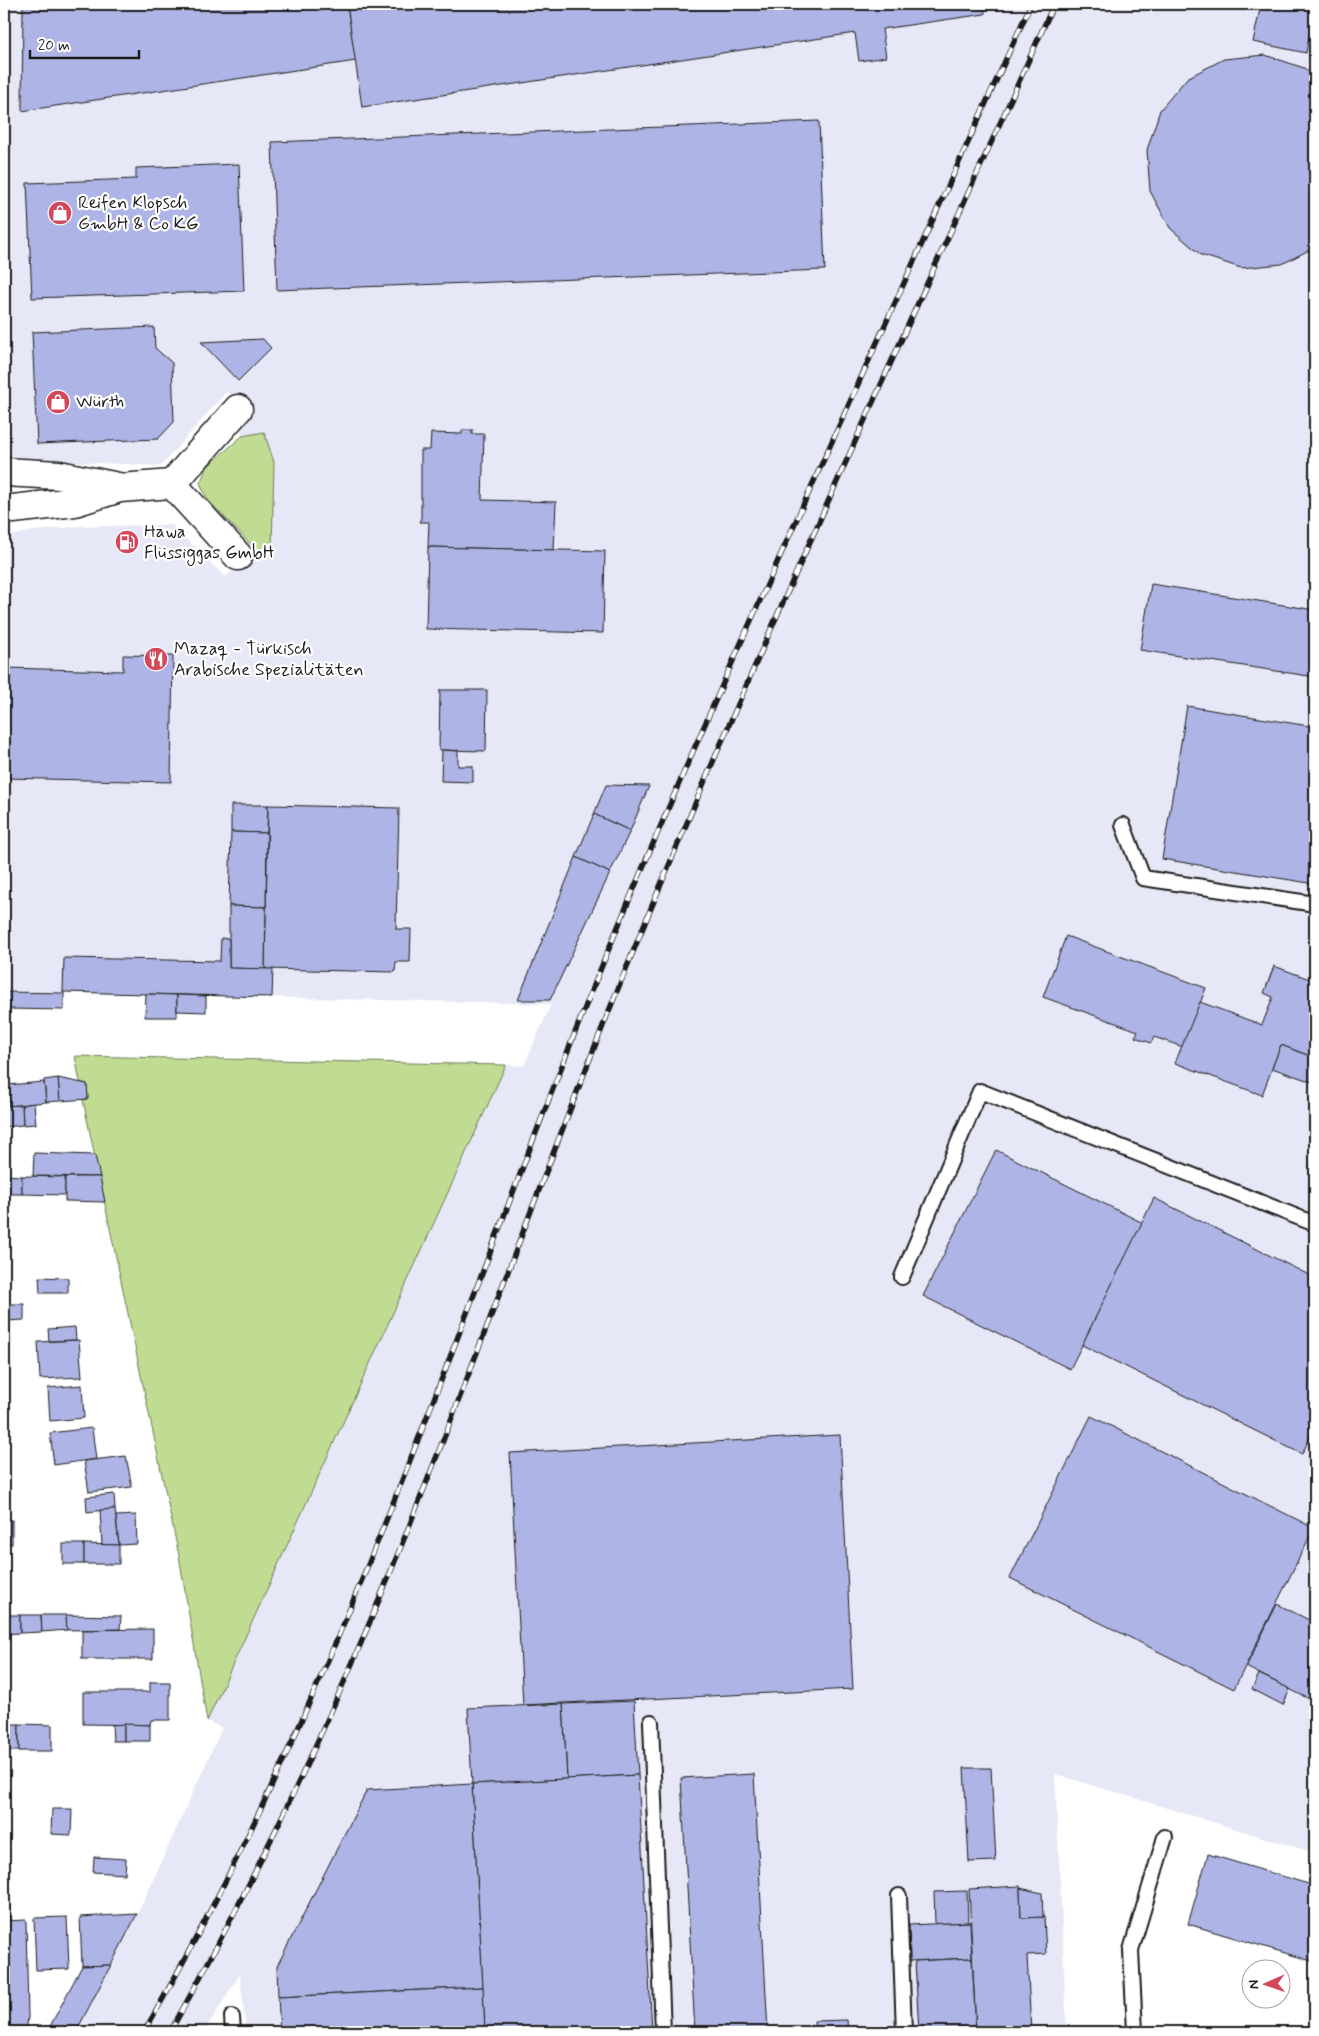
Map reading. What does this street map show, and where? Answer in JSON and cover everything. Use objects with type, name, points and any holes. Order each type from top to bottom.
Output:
[{"type":"street","points":[[4,510],[75,502],[120,488],[172,484],[238,409]]},
{"type":"street","points":[[4,472],[59,475],[120,488]]},
{"type":"street","points":[[172,484],[238,556]]},
{"type":"lane","points":[[1122,825],[1143,878],[1315,904]]},
{"type":"lane","points":[[902,1277],[980,1091],[1310,1222],[1315,1220]]},
{"type":"lane","points":[[650,1722],[663,2032]]},
{"type":"lane","points":[[1135,2032],[1131,1950],[1165,1837]]},
{"type":"lane","points":[[899,1896],[904,2032]]},
{"type":"lane","points":[[232,2017],[233,2032]]},
{"type":"shaded area","points":[[4,4],[1315,4],[1315,1853],[1055,1774],[1067,2032],[246,2032],[240,1974],[204,2032],[77,2032],[138,1913],[222,1728],[207,1721],[506,1065],[524,1066],[551,1004],[4,991],[4,537],[34,531],[81,526],[172,525],[225,577],[257,551],[272,549],[274,462],[264,432],[242,436],[241,407],[227,391],[161,466],[34,460],[4,456]]},
{"type":"green space","points":[[264,432],[274,462],[272,550],[257,551],[207,499],[200,483],[207,467],[242,436]]},
{"type":"green space","points":[[75,1056],[506,1065],[207,1721],[179,1556],[83,1100],[88,1099],[87,1084],[80,1082]]},
{"type":"building","points":[[23,4],[347,4],[356,61],[22,111]]},
{"type":"building","points":[[347,4],[984,4],[985,14],[882,29],[886,57],[859,61],[855,33],[362,107]]},
{"type":"building","points":[[1261,4],[1315,4],[1306,53],[1253,42]]},
{"type":"building","points":[[1265,55],[1304,68],[1315,77],[1315,247],[1282,264],[1241,268],[1201,255],[1170,228],[1150,191],[1147,150],[1160,110],[1187,78],[1224,59]]},
{"type":"building","points":[[819,121],[825,270],[277,290],[272,142]]},
{"type":"building","points":[[239,164],[244,291],[32,298],[27,183],[136,179],[136,168]]},
{"type":"building","points":[[154,327],[155,348],[172,363],[174,422],[158,439],[37,444],[32,332]]},
{"type":"building","points":[[263,339],[271,348],[238,381],[201,342]]},
{"type":"building","points":[[462,430],[473,430],[472,434],[484,434],[482,500],[556,502],[554,550],[428,547],[429,522],[419,522],[421,518],[421,450],[430,450],[431,433],[462,434]]},
{"type":"building","points":[[428,547],[605,551],[603,633],[426,629]]},
{"type":"building","points":[[1151,584],[1315,610],[1315,677],[1140,650]]},
{"type":"building","points":[[123,655],[173,656],[171,782],[4,778],[4,668],[123,671]]},
{"type":"building","points":[[440,690],[487,690],[486,751],[439,750]]},
{"type":"building","points":[[1187,706],[1315,727],[1315,884],[1162,859]]},
{"type":"building","points":[[442,750],[458,751],[458,766],[473,766],[473,782],[441,781]]},
{"type":"building","points":[[606,785],[649,786],[630,831],[594,814]]},
{"type":"building","points":[[231,805],[268,805],[267,833],[231,832]]},
{"type":"building","points":[[268,805],[399,808],[396,929],[411,929],[410,962],[396,962],[395,972],[265,969]]},
{"type":"building","points":[[594,814],[630,831],[610,873],[576,857]]},
{"type":"building","points":[[231,832],[267,833],[266,907],[229,906]]},
{"type":"building","points":[[576,857],[610,873],[550,1000],[518,1000]]},
{"type":"building","points":[[229,906],[266,907],[265,969],[229,968]]},
{"type":"building","points":[[1066,936],[1206,988],[1183,1047],[1154,1037],[1151,1043],[1135,1037],[1138,1031],[1043,997]]},
{"type":"building","points":[[221,938],[229,939],[229,968],[273,969],[272,997],[63,992],[64,958],[220,961]]},
{"type":"building","points":[[1274,966],[1315,981],[1315,1058],[1281,1045],[1262,1095],[1175,1063],[1200,1002],[1262,1025],[1273,997],[1264,993]]},
{"type":"building","points":[[7,992],[64,993],[64,1010],[7,1009]]},
{"type":"building","points":[[146,994],[177,995],[177,1017],[145,1017]]},
{"type":"building","points":[[177,995],[206,996],[206,1012],[177,1011]]},
{"type":"building","points":[[1281,1045],[1315,1058],[1315,1083],[1272,1068]]},
{"type":"building","points":[[58,1078],[87,1084],[88,1099],[60,1101]]},
{"type":"building","points":[[58,1078],[60,1101],[46,1102],[44,1080]]},
{"type":"building","points":[[44,1082],[46,1102],[9,1106],[7,1085]]},
{"type":"building","points":[[4,1085],[7,1085],[9,1106],[4,1106]]},
{"type":"building","points":[[34,1103],[36,1124],[23,1125],[22,1105]]},
{"type":"building","points":[[22,1105],[23,1125],[4,1127],[4,1106]]},
{"type":"building","points":[[996,1150],[1143,1223],[1070,1369],[923,1296]]},
{"type":"building","points":[[34,1153],[95,1155],[100,1177],[33,1176]]},
{"type":"building","points":[[4,1175],[22,1176],[22,1194],[4,1194]]},
{"type":"building","points":[[22,1176],[65,1177],[65,1195],[22,1194]]},
{"type":"building","points":[[65,1177],[100,1177],[105,1202],[65,1201]]},
{"type":"building","points":[[1154,1198],[1315,1278],[1315,1427],[1302,1454],[1082,1345]]},
{"type":"building","points":[[39,1277],[68,1278],[68,1293],[40,1293]]},
{"type":"building","points":[[4,1294],[8,1294],[7,1322],[4,1322]]},
{"type":"building","points":[[8,1304],[24,1304],[24,1320],[7,1321]]},
{"type":"building","points":[[75,1327],[76,1340],[49,1341],[48,1329]]},
{"type":"building","points":[[79,1340],[82,1377],[40,1379],[38,1342]]},
{"type":"building","points":[[82,1385],[84,1418],[50,1421],[48,1388]]},
{"type":"building","points":[[4,1413],[7,1413],[7,1439],[4,1439]]},
{"type":"building","points":[[1091,1416],[1314,1528],[1234,1689],[1010,1578]]},
{"type":"building","points":[[92,1428],[96,1459],[54,1465],[50,1433]]},
{"type":"building","points":[[840,1435],[853,1689],[523,1705],[510,1453]]},
{"type":"building","points":[[126,1456],[132,1487],[89,1492],[84,1461]]},
{"type":"building","points":[[114,1494],[115,1509],[87,1512],[86,1497]]},
{"type":"building","points":[[115,1509],[119,1545],[102,1545],[100,1510]]},
{"type":"building","points":[[136,1515],[137,1544],[119,1545],[116,1516]]},
{"type":"building","points":[[4,1520],[12,1520],[12,1544],[4,1544]]},
{"type":"building","points":[[63,1544],[84,1544],[84,1564],[63,1564]]},
{"type":"building","points":[[84,1544],[119,1545],[119,1564],[84,1564]]},
{"type":"building","points":[[1277,1604],[1315,1623],[1315,1702],[1246,1667]]},
{"type":"building","points":[[4,1615],[20,1615],[20,1633],[4,1634]]},
{"type":"building","points":[[20,1615],[41,1615],[42,1632],[20,1633]]},
{"type":"building","points":[[41,1615],[66,1615],[67,1630],[42,1632]]},
{"type":"building","points":[[66,1615],[121,1616],[120,1629],[67,1630]]},
{"type":"building","points":[[153,1629],[153,1659],[82,1659],[82,1630]]},
{"type":"building","points":[[1259,1674],[1290,1689],[1283,1705],[1252,1689]]},
{"type":"building","points":[[150,1682],[170,1682],[170,1720],[151,1720],[150,1725],[83,1724],[83,1692],[150,1692]]},
{"type":"building","points":[[634,1701],[638,1775],[567,1779],[563,1704]]},
{"type":"building","points":[[563,1704],[567,1779],[472,1784],[468,1708]]},
{"type":"building","points":[[4,1724],[19,1724],[19,1751],[4,1751]]},
{"type":"building","points":[[19,1724],[52,1725],[52,1751],[19,1751]]},
{"type":"building","points":[[124,1724],[124,1741],[113,1741],[112,1725]]},
{"type":"building","points":[[124,1724],[150,1725],[150,1741],[124,1741]]},
{"type":"building","points":[[964,1768],[991,1768],[996,1861],[969,1862]]},
{"type":"building","points":[[754,1774],[768,2032],[695,2032],[681,1778]]},
{"type":"building","points":[[638,1775],[652,2032],[485,2032],[472,1784]]},
{"type":"building","points":[[472,1784],[483,1987],[278,1997],[277,1966],[367,1790]]},
{"type":"building","points":[[52,1809],[72,1809],[71,1835],[51,1834]]},
{"type":"building","points":[[1208,1854],[1315,1886],[1315,1962],[1188,1924]]},
{"type":"building","points":[[94,1857],[126,1859],[125,1874],[93,1872]]},
{"type":"building","points":[[1020,1886],[1021,1918],[1044,1917],[1046,1954],[1027,1955],[1031,2032],[976,2032],[969,1889]]},
{"type":"building","points":[[1020,1888],[1042,1893],[1043,1917],[1021,1918]]},
{"type":"building","points":[[4,1890],[8,1890],[10,1920],[4,1920]]},
{"type":"building","points":[[967,1891],[968,1922],[935,1924],[934,1892]]},
{"type":"building","points":[[137,1914],[111,1965],[82,1966],[80,1917]]},
{"type":"building","points":[[67,1917],[69,1969],[36,1970],[34,1918]]},
{"type":"building","points":[[26,1920],[28,2017],[26,2032],[4,2032],[4,1921]]},
{"type":"building","points":[[970,1922],[972,1958],[910,1961],[909,1925]]},
{"type":"building","points":[[972,1958],[976,2032],[919,2032],[915,1961]]},
{"type":"building","points":[[111,1965],[76,2032],[47,2032],[82,1966]]},
{"type":"building","points":[[483,1987],[485,2032],[280,2032],[278,1997]]},
{"type":"building","points":[[847,2020],[848,2032],[815,2032],[814,2021]]},
{"type":"railway","points":[[144,2032],[212,1907],[274,1780],[332,1651],[386,1520],[540,1122],[646,859],[761,599],[1031,4]]},
{"type":"railway","points":[[170,2032],[247,1889],[361,1643],[458,1403],[581,1081],[665,875],[773,625],[1054,4]]},
{"type":"place","name":"Reifen Klopsch GmbH & Co KG","points":[[60,213]]},
{"type":"place","name":"Würth","points":[[58,402]]},
{"type":"place","name":"Hawa Flüssiggas GmbH","points":[[127,542]]},
{"type":"place","name":"Mazaq - Türkisch Arabische Spezialitäten","points":[[156,659]]}]
